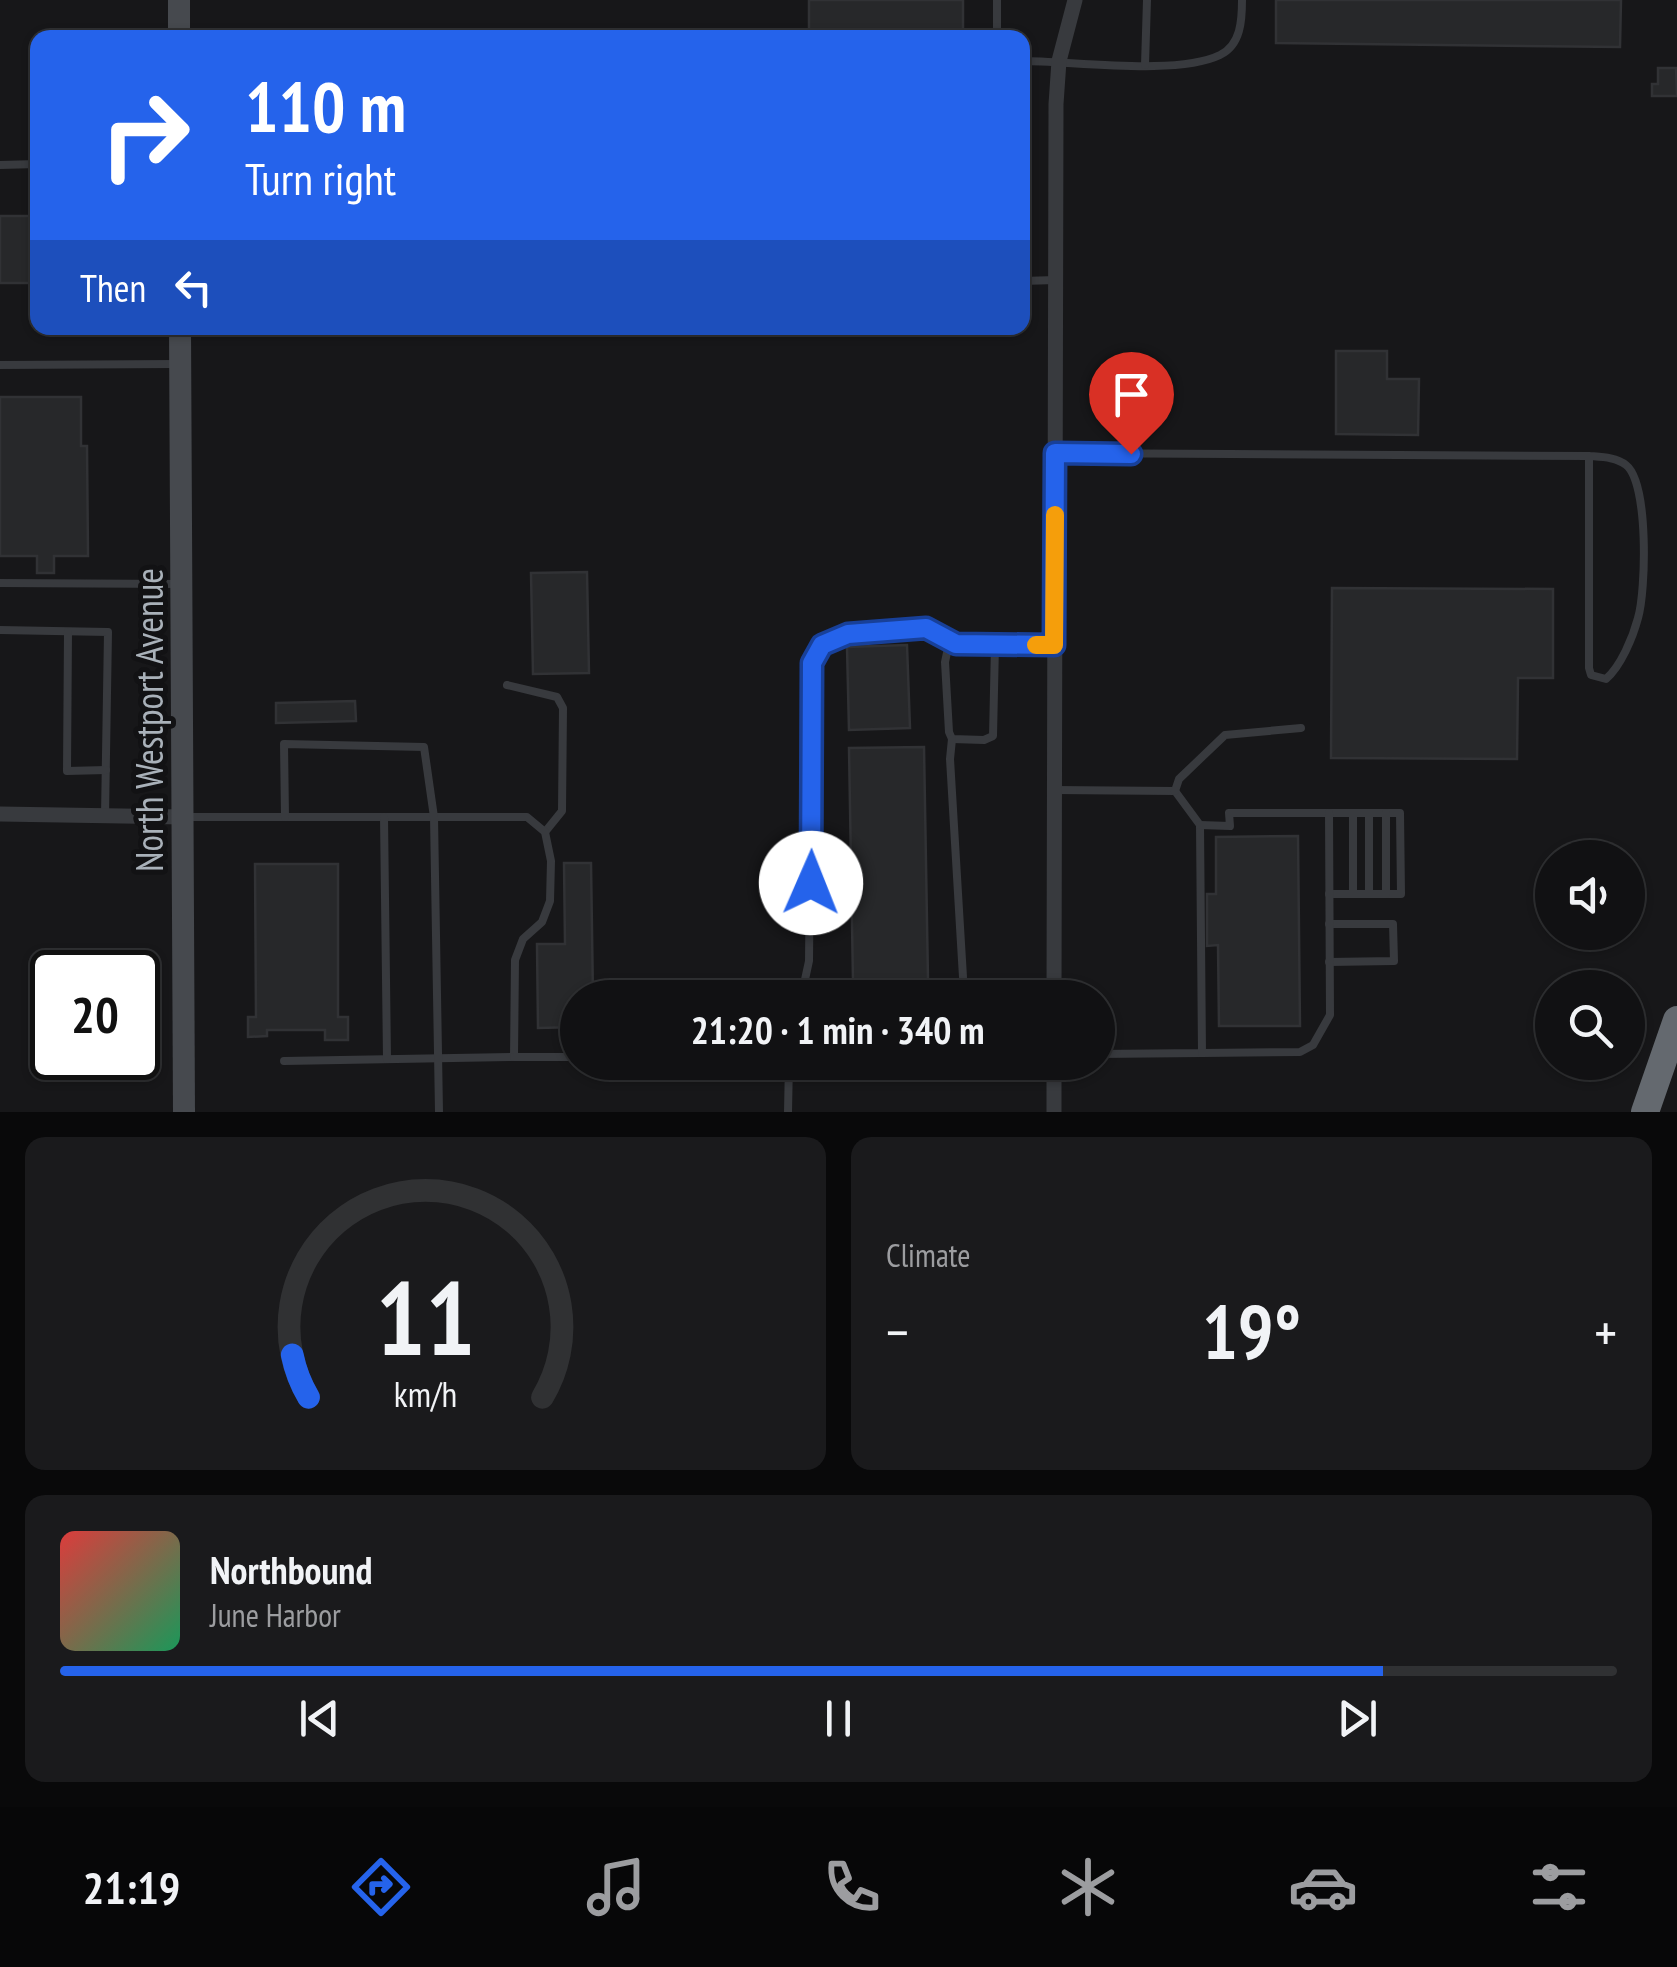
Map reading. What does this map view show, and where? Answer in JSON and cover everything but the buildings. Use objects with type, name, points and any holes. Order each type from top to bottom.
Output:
[{"type":"highway","points":[[1645,1112],[1677,1020]]},
{"type":"main road","points":[[178,30],[179,0]]},
{"type":"main road","name":"North Westport Avenue","points":[[180,335],[184,1112]]},
{"type":"street","points":[[1054,980],[1060,61],[1075,0]]},
{"type":"street","points":[[0,814],[184,817]]},
{"type":"street","points":[[1054,1080],[1054,1112]]},
{"type":"lane","points":[[997,0],[997,30]]},
{"type":"lane","points":[[1145,65],[1146,0]]},
{"type":"lane","points":[[1030,61],[1145,65],[1189,63],[1223,54],[1242,28],[1242,0]]},
{"type":"lane","points":[[0,165],[30,164]]},
{"type":"lane","points":[[1030,281],[1056,280]]},
{"type":"lane","points":[[0,365],[181,364]]},
{"type":"lane","points":[[1055,453],[1589,456],[1608,457],[1626,465],[1640,494],[1642,598],[1615,672],[1606,679],[1591,675],[1589,668],[1589,456]]},
{"type":"lane","points":[[0,583],[182,584]]},
{"type":"lane","points":[[805,980],[809,961],[812,663],[822,645],[848,634],[926,628],[956,644],[1054,645]]},
{"type":"lane","points":[[0,630],[108,632],[105,816]]},
{"type":"lane","points":[[68,632],[67,770],[106,770]]},
{"type":"lane","points":[[956,644],[948,648],[945,662],[962,978]]},
{"type":"lane","points":[[952,739],[984,740],[993,736],[995,645]]},
{"type":"lane","points":[[507,685],[557,697],[563,708],[562,810],[545,832]]},
{"type":"lane","points":[[1175,790],[1179,780],[1224,735],[1301,728]]},
{"type":"lane","points":[[285,817],[284,744],[424,747],[434,817],[439,1112]]},
{"type":"lane","points":[[1054,790],[1175,790]]},
{"type":"lane","points":[[1175,790],[1200,826],[1202,1053]]},
{"type":"lane","points":[[1200,826],[1230,826],[1229,813],[1400,813],[1400,894],[1329,894]]},
{"type":"lane","points":[[1115,1054],[1300,1052],[1313,1045],[1330,1014],[1329,813]]},
{"type":"lane","points":[[1353,813],[1354,894]]},
{"type":"lane","points":[[1369,813],[1369,894]]},
{"type":"lane","points":[[1386,813],[1386,894]]},
{"type":"lane","points":[[184,817],[528,818],[545,832],[551,862],[550,902],[542,922],[523,940],[516,960],[514,1058]]},
{"type":"lane","points":[[384,817],[387,1060]]},
{"type":"lane","points":[[1329,924],[1394,924],[1394,962],[1329,962]]},
{"type":"lane","points":[[284,1061],[560,1057]]},
{"type":"lane","points":[[788,1112],[789,1080]]},
{"type":"slow traffic","points":[[1036,645],[1054,645],[1055,515]]},
{"type":"route","points":[[811,883],[812,663],[822,645],[848,634],[926,628],[956,644],[1054,645],[1055,453],[1131,454]]}]
